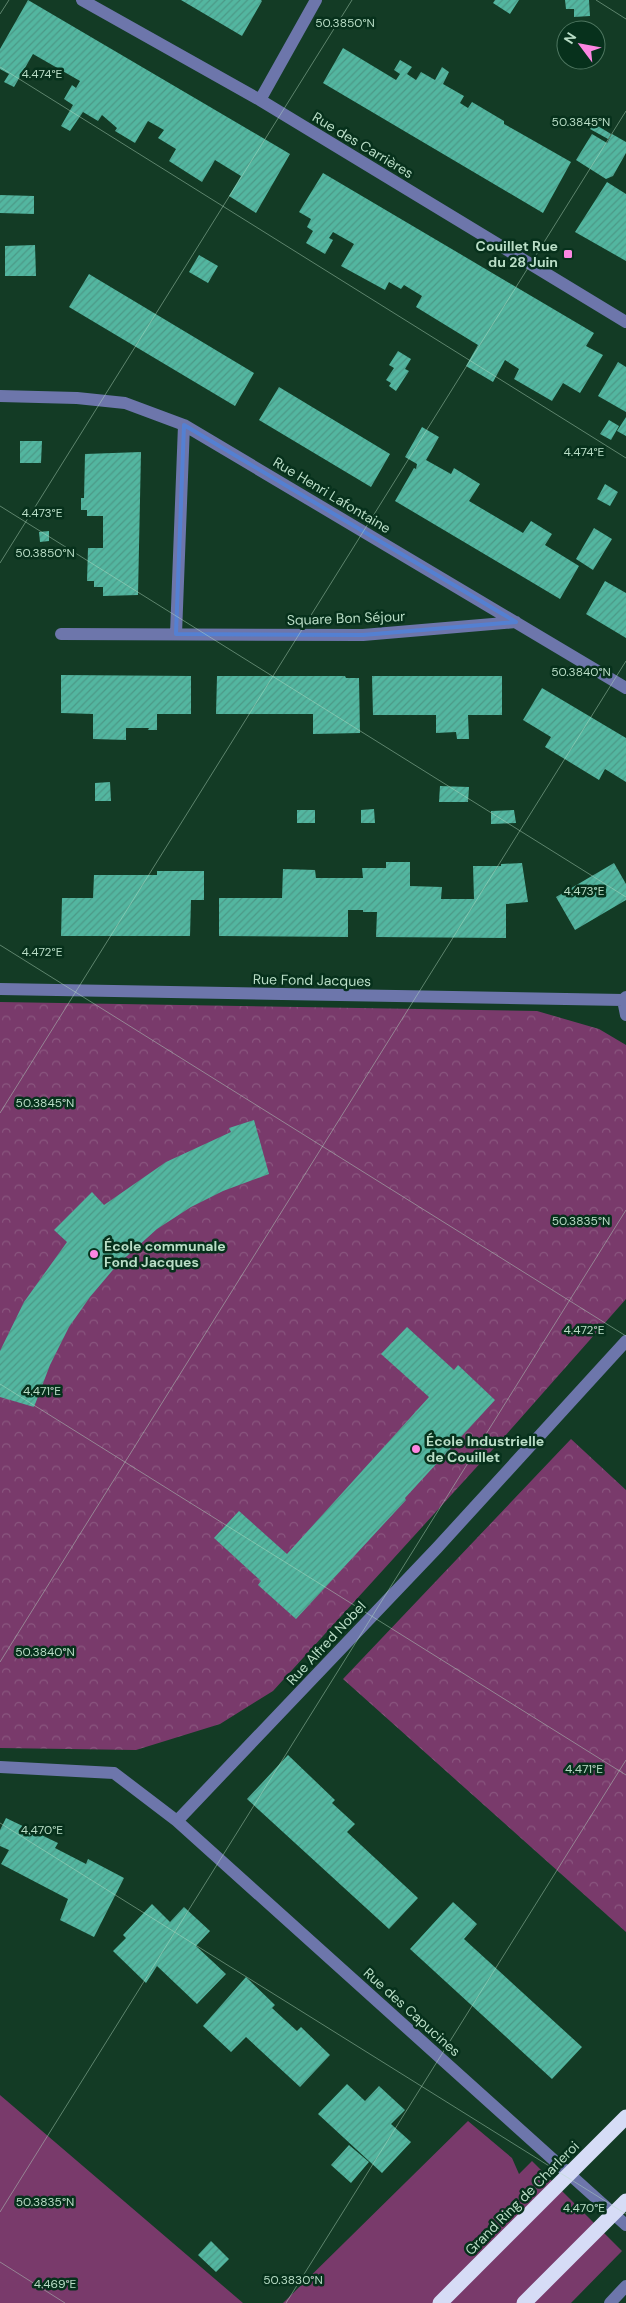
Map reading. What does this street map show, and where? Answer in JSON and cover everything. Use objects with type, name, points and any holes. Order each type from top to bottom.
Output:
[{"type":"highway","name":"Grand Ring de Charleroi","points":[[440,2303],[626,2116]]},
{"type":"highway","points":[[524,2303],[626,2201]]},
{"type":"street","name":"Rue des Carrières","points":[[82,0],[260,100],[626,322]]},
{"type":"street","points":[[260,100],[316,0]]},
{"type":"street","name":"Rue Henri Lafontaine","points":[[0,396],[77,398],[125,403],[184,425],[626,688]]},
{"type":"street","points":[[176,634],[184,425]]},
{"type":"street","name":"Square Bon Séjour","points":[[61,634],[364,634],[516,622]]},
{"type":"street","name":"Rue Fond Jacques","points":[[0,988],[624,999]]},
{"type":"street","points":[[624,999],[626,1015]]},
{"type":"street","name":"Rue Alfred Nobel","points":[[177,1821],[430,1555],[626,1340]]},
{"type":"street","points":[[0,1767],[114,1773],[177,1821]]},
{"type":"street","name":"Rue des Capucines","points":[[177,1821],[626,2225]]},
{"type":"street","points":[[610,2303],[626,2286]]},
{"type":"highlighted area","points":[[184,425],[516,622],[363,635],[176,634]]},
{"type":"green space","points":[[0,1002],[537,1011],[599,1029],[626,1045],[626,1299],[504,1437],[273,1691],[220,1724],[136,1750],[0,1748]]},
{"type":"green space","points":[[571,1439],[626,1490],[626,1932],[343,1679]]},
{"type":"green space","points":[[0,2095],[243,2303],[0,2303]]},
{"type":"green space","points":[[468,2121],[512,2158],[519,2174],[532,2161],[622,2251],[571,2303],[283,2303]]},
{"type":"building","points":[[28,0],[290,154],[256,213],[229,196],[241,176],[215,160],[202,182],[169,161],[176,149],[158,138],[164,130],[148,121],[135,143],[115,131],[117,128],[102,115],[98,121],[83,112],[70,131],[61,126],[73,105],[64,99],[72,85],[76,88],[80,81],[33,54],[14,87],[4,82],[9,74],[0,69],[0,49]]},
{"type":"building","points":[[181,0],[261,0],[262,1],[242,36]]},
{"type":"building","points":[[495,0],[519,0],[510,14],[493,3]]},
{"type":"building","points":[[565,0],[589,0],[590,16],[574,17],[574,9],[566,9]]},
{"type":"building","points":[[343,48],[396,80],[400,74],[394,70],[400,60],[412,67],[407,74],[416,80],[421,72],[435,80],[442,67],[449,72],[443,84],[464,96],[460,103],[468,108],[472,102],[504,121],[504,124],[571,162],[543,213],[323,83]]},
{"type":"building","points":[[593,123],[611,134],[608,139],[590,129]]},
{"type":"building","points":[[592,134],[607,143],[612,134],[626,142],[626,153],[613,176],[606,179],[576,160]]},
{"type":"building","points":[[323,173],[594,333],[586,346],[603,355],[580,393],[563,383],[552,401],[514,379],[519,369],[505,360],[493,382],[466,366],[478,345],[416,307],[422,296],[404,285],[401,289],[389,282],[385,290],[341,266],[354,244],[333,232],[329,238],[333,240],[325,254],[306,243],[313,231],[307,227],[311,219],[299,212]]},
{"type":"building","points":[[607,182],[626,194],[626,261],[575,232]]},
{"type":"building","points":[[0,195],[34,196],[34,214],[0,213]]},
{"type":"building","points":[[35,245],[36,276],[5,276],[5,246]]},
{"type":"building","points":[[199,255],[218,266],[208,283],[189,272]]},
{"type":"building","points":[[89,274],[254,373],[235,406],[69,307]]},
{"type":"building","points":[[398,351],[411,359],[405,369],[409,371],[396,391],[389,386],[391,383],[386,380],[394,368],[389,365]]},
{"type":"building","points":[[618,362],[626,367],[626,412],[598,396]]},
{"type":"building","points":[[279,387],[390,454],[371,487],[259,420]]},
{"type":"building","points":[[626,417],[626,436],[617,431]]},
{"type":"building","points":[[609,420],[619,426],[611,440],[600,434]]},
{"type":"building","points":[[422,427],[439,437],[426,460],[451,474],[454,468],[480,484],[469,501],[523,533],[531,521],[552,534],[545,545],[579,566],[560,599],[395,501],[414,468],[416,469],[417,464],[405,457]]},
{"type":"building","points":[[20,441],[42,441],[41,463],[20,463]]},
{"type":"building","points":[[141,452],[138,595],[103,596],[103,587],[94,587],[94,581],[87,581],[88,548],[103,548],[103,516],[87,516],[87,510],[81,510],[81,498],[84,498],[85,454]]},
{"type":"building","points":[[605,484],[618,492],[610,506],[597,499]]},
{"type":"building","points":[[594,528],[612,539],[593,570],[576,559]]},
{"type":"building","points":[[49,531],[49,541],[40,542],[39,532]]},
{"type":"building","points":[[605,581],[626,593],[626,638],[586,614]]},
{"type":"building","points":[[61,675],[191,676],[191,714],[157,714],[157,730],[126,728],[126,740],[93,739],[93,714],[61,713]]},
{"type":"building","points":[[217,676],[345,676],[346,678],[359,678],[360,733],[313,734],[313,714],[216,714]]},
{"type":"building","points":[[372,676],[502,676],[502,715],[468,715],[469,739],[457,739],[456,732],[436,733],[436,715],[373,715]]},
{"type":"building","points":[[542,688],[626,738],[626,782],[605,769],[599,780],[545,747],[551,737],[523,720]]},
{"type":"building","points":[[110,782],[111,801],[95,801],[95,783]]},
{"type":"building","points":[[440,786],[469,787],[468,802],[439,802]]},
{"type":"building","points":[[374,809],[375,823],[361,823],[361,810]]},
{"type":"building","points":[[297,810],[315,810],[315,823],[297,823]]},
{"type":"building","points":[[514,810],[516,823],[491,824],[491,811]]},
{"type":"building","points":[[386,862],[410,862],[410,886],[442,887],[441,899],[474,899],[473,866],[501,866],[501,864],[522,863],[528,902],[506,904],[506,938],[376,937],[377,912],[363,912],[363,910],[348,910],[348,937],[219,936],[219,898],[282,898],[283,869],[315,870],[316,878],[363,878],[362,868],[386,868]]},
{"type":"building","points":[[614,863],[626,884],[626,900],[575,930],[556,897]]},
{"type":"building","points":[[157,871],[204,871],[204,900],[191,900],[190,936],[61,936],[62,898],[93,898],[94,875],[157,875]]},
{"type":"building","name":"École communale Fond Jacques","points":[[254,1120],[269,1174],[223,1191],[191,1207],[157,1229],[117,1265],[90,1297],[69,1327],[50,1365],[34,1407],[0,1397],[0,1351],[24,1302],[67,1242],[54,1230],[92,1192],[104,1205],[166,1162],[231,1132],[229,1128]]},
{"type":"building","name":"École Industrielle de Couillet","points":[[407,1327],[454,1370],[458,1365],[495,1400],[296,1619],[258,1585],[261,1581],[214,1538],[239,1511],[287,1554],[429,1397],[381,1354]]},
{"type":"building","points":[[288,1755],[335,1800],[332,1803],[355,1824],[347,1832],[418,1898],[389,1929],[247,1799]]},
{"type":"building","points":[[6,1818],[58,1843],[55,1848],[86,1864],[88,1859],[124,1878],[94,1937],[60,1920],[68,1899],[1,1864],[9,1850],[0,1846],[0,1830]]},
{"type":"building","points":[[453,1902],[477,1924],[464,1939],[582,2047],[552,2079],[410,1949]]},
{"type":"building","points":[[152,1904],[170,1922],[184,1907],[210,1931],[196,1946],[226,1974],[197,2004],[157,1966],[146,1983],[113,1951],[126,1938],[123,1935]]},
{"type":"building","points":[[246,1977],[275,2005],[272,2008],[297,2031],[301,2027],[330,2055],[300,2087],[246,2037],[231,2052],[203,2026]]},
{"type":"building","points":[[347,2084],[365,2101],[379,2086],[405,2110],[391,2124],[411,2142],[382,2173],[318,2114]]},
{"type":"building","points":[[349,2145],[369,2162],[351,2183],[331,2165]]},
{"type":"building","points":[[211,2241],[229,2259],[216,2272],[198,2255]]},
{"type":"place","name":"Couillet Rue du 28 Juin","points":[[568,254]]},
{"type":"place","name":"École communale Fond Jacques","points":[[94,1254]]},
{"type":"place","name":"École Industrielle de Couillet","points":[[416,1449]]}]
